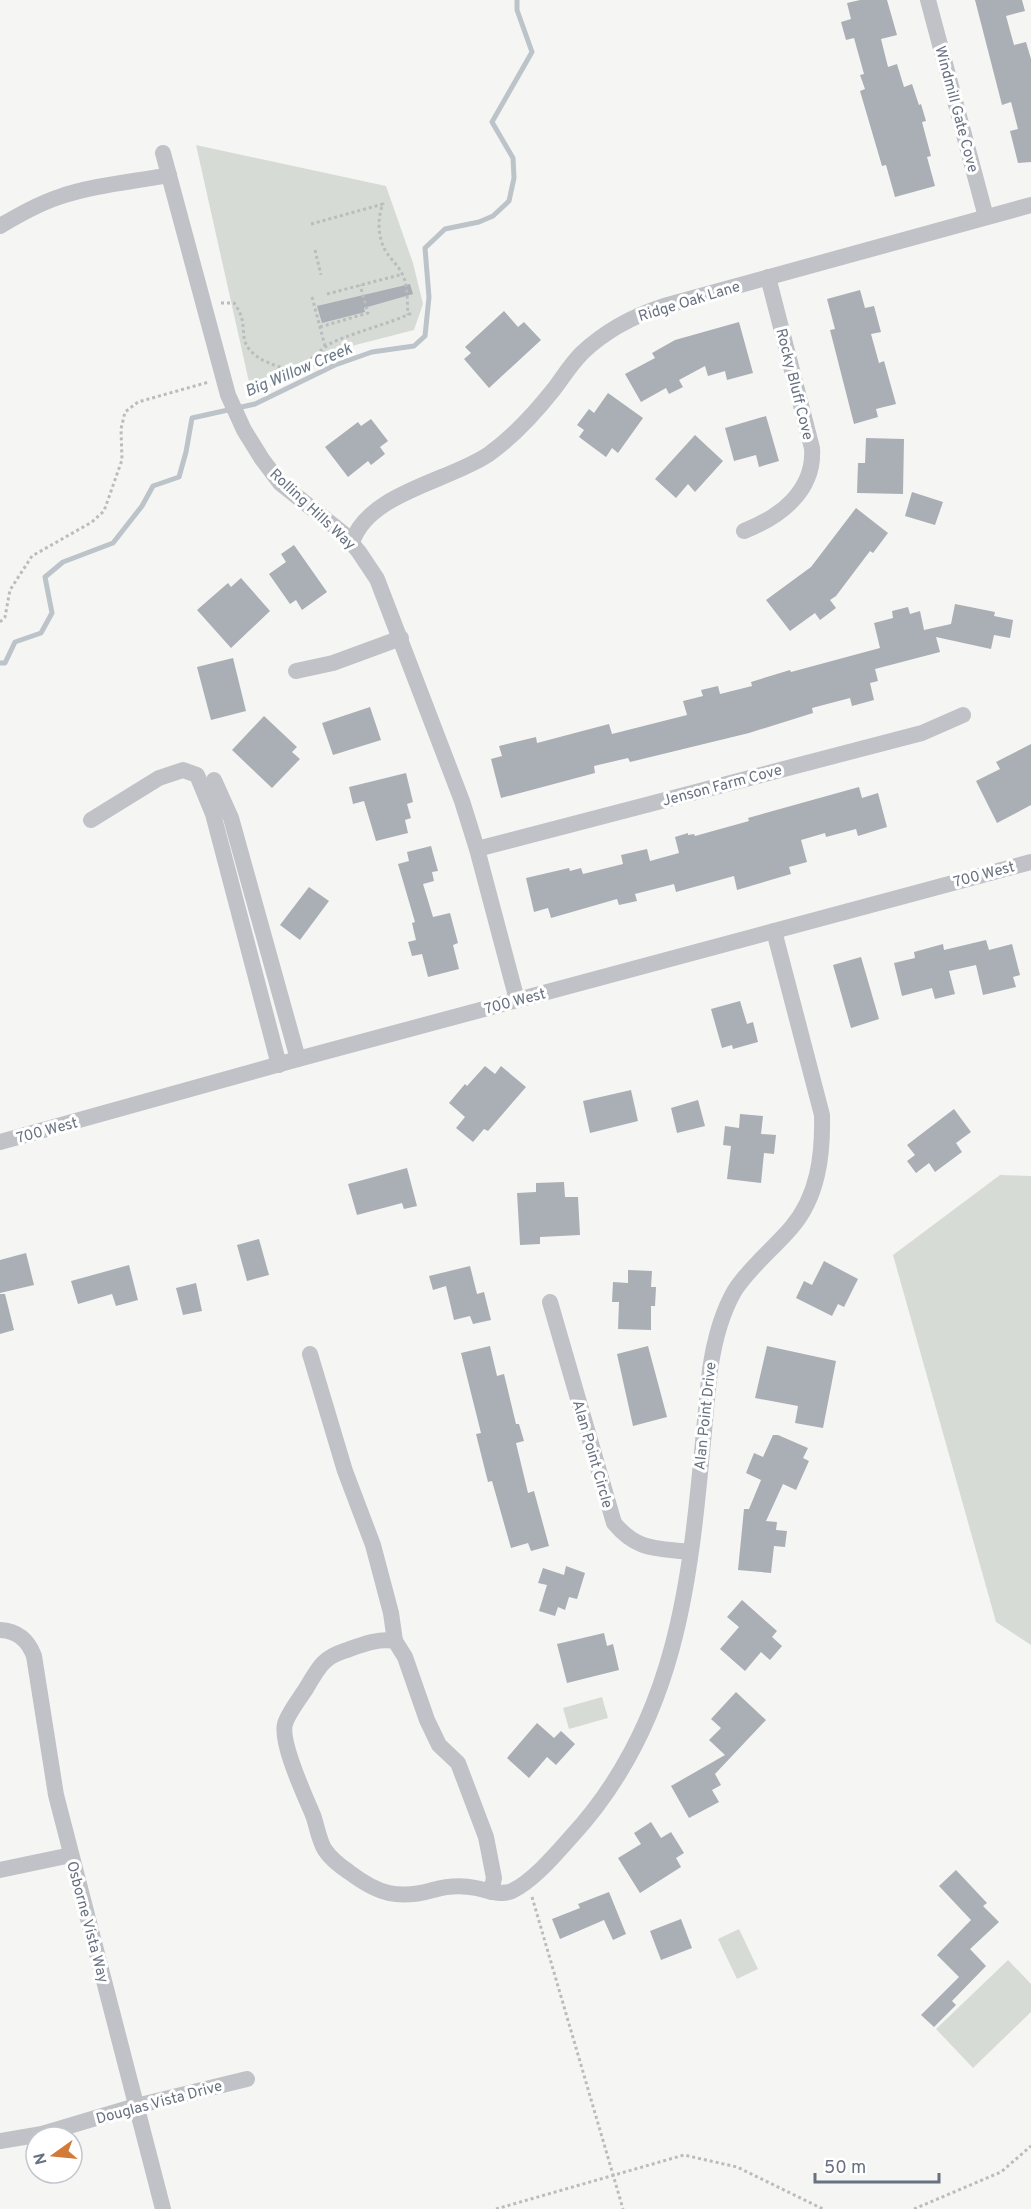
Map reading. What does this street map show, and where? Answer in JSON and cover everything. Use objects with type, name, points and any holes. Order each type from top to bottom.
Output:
[{"type":"street","name":"Windmill Gate Cove","points":[[928,0],[986,217]]},
{"type":"street","name":"Rolling Hills Way","points":[[163,153],[228,395],[252,445],[272,473],[289,491],[327,519],[352,543],[377,579],[446,755],[477,849],[518,1000]]},
{"type":"street","points":[[0,226],[43,203],[65,195],[169,175]]},
{"type":"street","name":"Ridge Oak Lane","points":[[352,543],[355,532],[392,500],[473,464],[505,442],[537,409],[581,354],[626,321],[654,309],[1031,205]]},
{"type":"street","name":"Rocky Bluff Cove","points":[[744,531],[772,518],[797,496],[805,486],[812,466],[812,448],[768,277]]},
{"type":"street","points":[[296,671],[333,663],[401,638]]},
{"type":"street","name":"Jenson Farm Cove","points":[[477,849],[922,733],[963,715]]},
{"type":"street","points":[[91,820],[159,778],[183,770],[197,775],[213,814],[279,1065]]},
{"type":"street","points":[[214,780],[231,818],[298,1059]]},
{"type":"street","name":"700 West","points":[[0,1142],[298,1059],[1031,862]]},
{"type":"street","name":"Alan Point Drive","points":[[525,1890],[585,1822],[621,1770],[660,1690],[681,1615],[714,1344],[723,1316],[735,1291],[752,1269],[793,1226],[809,1200],[819,1171],[823,1142],[822,1115],[774,931]]},
{"type":"street","name":"Alan Point Circle","points":[[550,1302],[614,1522],[625,1536],[639,1545],[690,1552]]},
{"type":"street","points":[[310,1354],[345,1471],[373,1545],[391,1612],[395,1641],[405,1657],[427,1720],[439,1745],[458,1762],[486,1837],[494,1878],[490,1892]]},
{"type":"street","name":"Osborne Vista Way","points":[[0,1630],[21,1636],[34,1656],[47,1748],[71,1855],[163,2209]]},
{"type":"street","points":[[395,1641],[382,1639],[325,1659],[285,1724],[285,1738],[295,1773],[324,1848],[338,1864],[359,1880],[388,1894],[418,1894],[438,1888],[459,1886],[490,1892],[508,1893],[525,1890]]},
{"type":"street","points":[[0,1870],[71,1855]]},
{"type":"street","name":"Douglas Vista Drive","points":[[0,2141],[42,2134],[136,2106],[247,2079]]},
{"type":"path","points":[[221,303],[234,303],[242,313],[246,345],[260,360],[281,369],[302,367],[325,346],[410,314],[403,274],[385,251],[381,237],[380,212],[383,204],[311,224]]},
{"type":"path","points":[[315,250],[321,274]]},
{"type":"path","points":[[327,294],[403,274]]},
{"type":"path","points":[[320,327],[368,313],[360,285]]},
{"type":"path","points":[[312,297],[325,346]]},
{"type":"path","points":[[0,622],[4,617],[10,590],[32,556],[92,522],[104,511],[122,460],[121,429],[125,412],[138,402],[210,382]]},
{"type":"path","points":[[525,1890],[623,2209]]},
{"type":"path","points":[[914,2209],[1001,2172],[1031,2146]]},
{"type":"path","points":[[496,2209],[684,2155],[737,2167],[823,2209]]},
{"type":"shaded area","points":[[196,145],[386,186],[413,263],[423,304],[414,330],[344,348],[298,376],[273,386],[251,391]]},
{"type":"shaded area","points":[[1000,1175],[1031,1176],[1031,1645],[996,1622],[893,1255]]},
{"type":"shaded area","points":[[602,1697],[608,1718],[569,1729],[563,1708]]},
{"type":"shaded area","points":[[739,1929],[758,1969],[737,1979],[718,1939]]},
{"type":"shaded area","points":[[1008,1960],[1031,1984],[1031,2012],[973,2068],[936,2029]]},
{"type":"building","points":[[860,0],[887,0],[897,35],[881,39],[888,67],[897,64],[904,87],[912,84],[919,105],[921,104],[926,121],[922,122],[931,156],[927,157],[935,186],[895,197],[886,165],[882,166],[860,91],[865,89],[860,75],[864,74],[854,38],[846,40],[841,22],[851,19],[847,3]]},
{"type":"building","points":[[975,0],[1022,0],[1025,11],[1006,16],[1014,45],[1026,42],[1031,59],[1031,162],[1018,163],[1010,131],[1018,129],[1011,102],[1002,105]]},
{"type":"building","points":[[410,284],[413,294],[364,308],[365,312],[322,323],[317,306]]},
{"type":"building","points":[[860,290],[865,308],[874,306],[881,332],[871,334],[879,363],[884,361],[896,404],[876,409],[878,417],[854,424],[830,330],[835,329],[827,299]]},
{"type":"building","points":[[504,311],[518,327],[524,322],[541,340],[489,388],[464,359],[471,353],[465,347]]},
{"type":"building","points":[[739,322],[753,373],[727,380],[725,371],[708,376],[705,366],[679,380],[683,387],[669,394],[666,388],[641,402],[625,374],[655,358],[652,353],[675,340]]},
{"type":"building","points":[[608,393],[643,418],[618,453],[612,448],[606,457],[579,437],[584,430],[577,425],[589,409],[594,413]]},
{"type":"building","points":[[766,416],[779,461],[759,467],[756,455],[734,461],[725,428]]},
{"type":"building","points":[[371,419],[388,441],[380,447],[385,454],[371,465],[368,461],[348,477],[325,447],[358,422],[361,426]]},
{"type":"building","points":[[695,435],[723,461],[695,492],[688,484],[676,498],[655,479]]},
{"type":"building","points":[[866,438],[904,439],[903,494],[857,493],[858,463],[865,463]]},
{"type":"building","points":[[912,492],[943,502],[935,525],[905,516]]},
{"type":"building","points":[[856,508],[888,533],[873,553],[870,551],[836,596],[830,600],[836,608],[820,620],[815,613],[790,631],[766,600],[811,567]]},
{"type":"building","points":[[294,545],[327,592],[302,610],[296,600],[290,604],[269,574],[286,562],[281,554]]},
{"type":"building","points":[[241,578],[270,611],[231,648],[197,610],[228,583],[231,587]]},
{"type":"building","points":[[955,604],[995,612],[994,616],[1013,620],[1010,638],[994,635],[991,649],[936,637],[940,652],[875,669],[878,681],[870,683],[874,700],[852,706],[850,698],[812,708],[813,713],[749,733],[630,762],[628,758],[594,766],[595,773],[501,798],[491,759],[502,756],[499,746],[536,737],[537,743],[609,724],[612,734],[687,715],[683,701],[703,696],[701,690],[718,686],[720,694],[752,686],[751,682],[790,670],[791,672],[880,648],[874,623],[893,618],[892,611],[908,607],[910,614],[920,611],[924,630],[951,624]]},
{"type":"building","points":[[233,658],[246,711],[211,720],[197,667]]},
{"type":"building","points":[[370,707],[381,740],[333,755],[322,723]]},
{"type":"building","points":[[264,716],[297,747],[292,752],[300,759],[272,788],[232,750]]},
{"type":"building","points":[[1031,744],[1031,805],[997,823],[976,781],[1000,769],[996,762]]},
{"type":"building","points":[[406,773],[413,802],[407,804],[411,818],[405,820],[408,833],[376,841],[364,801],[353,804],[349,787]]},
{"type":"building","points":[[859,787],[862,798],[878,793],[887,827],[858,836],[856,829],[826,837],[825,833],[801,840],[807,862],[789,867],[791,874],[737,890],[734,876],[676,892],[674,884],[635,894],[637,901],[619,905],[617,899],[551,918],[548,908],[534,912],[526,878],[569,868],[570,871],[581,868],[583,874],[623,864],[621,855],[647,849],[650,861],[679,853],[675,837],[688,833],[688,835],[694,834],[695,836],[749,821],[748,818]]},
{"type":"building","points":[[431,846],[438,871],[432,872],[434,881],[423,884],[433,917],[450,913],[458,943],[453,945],[459,969],[428,977],[422,954],[412,956],[408,942],[416,940],[412,923],[415,922],[398,864],[409,861],[407,852]]},
{"type":"building","points":[[309,887],[329,901],[300,940],[280,925]]},
{"type":"building","points":[[986,940],[989,950],[1012,944],[1020,975],[1013,977],[1016,987],[983,995],[976,965],[949,971],[955,994],[935,999],[932,988],[902,996],[894,963],[915,958],[914,952],[943,944],[944,950]]},
{"type":"building","points":[[861,957],[879,1019],[851,1028],[833,965]]},
{"type":"building","points":[[740,1001],[747,1024],[753,1022],[758,1042],[733,1049],[732,1045],[722,1048],[711,1009]]},
{"type":"building","points":[[485,1066],[495,1074],[501,1066],[526,1087],[488,1131],[484,1129],[473,1142],[456,1128],[465,1117],[449,1103]]},
{"type":"building","points":[[631,1090],[638,1121],[590,1133],[583,1101]]},
{"type":"building","points":[[698,1100],[705,1126],[677,1133],[671,1108]]},
{"type":"building","points":[[954,1109],[971,1132],[956,1143],[962,1152],[935,1172],[929,1163],[916,1173],[907,1161],[915,1155],[907,1145]]},
{"type":"building","points":[[740,1114],[763,1116],[761,1134],[776,1135],[774,1154],[764,1153],[761,1183],[727,1179],[731,1146],[723,1145],[725,1126],[739,1128]]},
{"type":"building","points":[[407,1168],[417,1206],[404,1209],[402,1203],[357,1215],[348,1184]]},
{"type":"building","points":[[564,1182],[565,1197],[578,1197],[580,1235],[540,1237],[540,1244],[520,1245],[517,1193],[536,1192],[536,1183]]},
{"type":"building","points":[[259,1239],[269,1275],[247,1281],[237,1245]]},
{"type":"building","points":[[26,1253],[34,1285],[0,1293],[0,1260]]},
{"type":"building","points":[[824,1261],[858,1279],[844,1307],[838,1304],[832,1316],[796,1298],[804,1281],[812,1285]]},
{"type":"building","points":[[129,1265],[138,1300],[116,1306],[112,1294],[78,1304],[71,1281]]},
{"type":"building","points":[[470,1266],[477,1294],[484,1292],[491,1320],[473,1324],[470,1316],[454,1320],[446,1286],[433,1290],[429,1276]]},
{"type":"building","points":[[628,1270],[652,1271],[651,1287],[656,1287],[655,1306],[651,1306],[651,1330],[618,1329],[619,1302],[612,1302],[613,1282],[628,1283]]},
{"type":"building","points":[[196,1283],[202,1311],[183,1315],[176,1288]]},
{"type":"building","points":[[0,1294],[5,1294],[14,1330],[0,1334]]},
{"type":"building","points":[[490,1346],[497,1376],[504,1374],[516,1424],[519,1424],[524,1441],[516,1443],[528,1493],[534,1491],[549,1546],[531,1551],[528,1543],[511,1548],[492,1481],[488,1482],[476,1434],[481,1433],[461,1353]]},
{"type":"building","points":[[648,1346],[667,1417],[633,1426],[617,1354]]},
{"type":"building","points":[[767,1346],[836,1361],[823,1428],[795,1423],[798,1406],[755,1398]]},
{"type":"building","points":[[773,1435],[808,1448],[803,1458],[809,1461],[796,1490],[783,1484],[766,1521],[777,1522],[776,1530],[787,1531],[785,1547],[774,1546],[771,1573],[738,1570],[744,1509],[749,1509],[761,1480],[746,1473],[754,1453],[763,1457]]},
{"type":"building","points":[[566,1566],[585,1573],[577,1599],[569,1597],[565,1610],[558,1607],[555,1616],[539,1611],[547,1585],[538,1583],[543,1568],[564,1575]]},
{"type":"building","points":[[742,1600],[777,1631],[772,1637],[782,1646],[770,1660],[761,1652],[745,1671],[720,1649],[739,1627],[727,1617]]},
{"type":"building","points":[[604,1633],[607,1646],[613,1644],[619,1670],[567,1683],[557,1644]]},
{"type":"building","points":[[736,1692],[766,1720],[715,1774],[721,1785],[712,1790],[719,1802],[689,1818],[671,1786],[725,1755],[709,1740],[721,1728],[711,1719]]},
{"type":"building","points":[[537,1723],[554,1738],[561,1731],[575,1744],[556,1765],[547,1757],[529,1778],[507,1758]]},
{"type":"building","points":[[651,1822],[661,1838],[671,1832],[684,1853],[676,1858],[681,1867],[640,1893],[618,1858],[641,1844],[634,1833]]},
{"type":"building","points":[[956,1870],[987,1903],[983,1906],[999,1922],[970,1949],[986,1966],[952,2001],[956,2005],[934,2027],[921,2015],[959,1977],[937,1955],[971,1920],[939,1886]]},
{"type":"building","points":[[609,1892],[626,1934],[613,1940],[604,1920],[560,1939],[552,1919],[580,1908],[578,1904]]},
{"type":"building","points":[[681,1919],[692,1948],[661,1960],[650,1931]]},
{"type":"waterway","name":"Big Willow Creek","points":[[0,663],[5,663],[15,642],[41,633],[52,613],[45,577],[63,562],[113,543],[142,506],[153,486],[179,477],[192,418],[255,404],[335,365],[372,352],[414,346],[425,336],[429,297],[425,248],[445,229],[479,222],[493,216],[509,201],[514,178],[513,158],[492,122],[532,52],[517,10],[517,0]]}]
